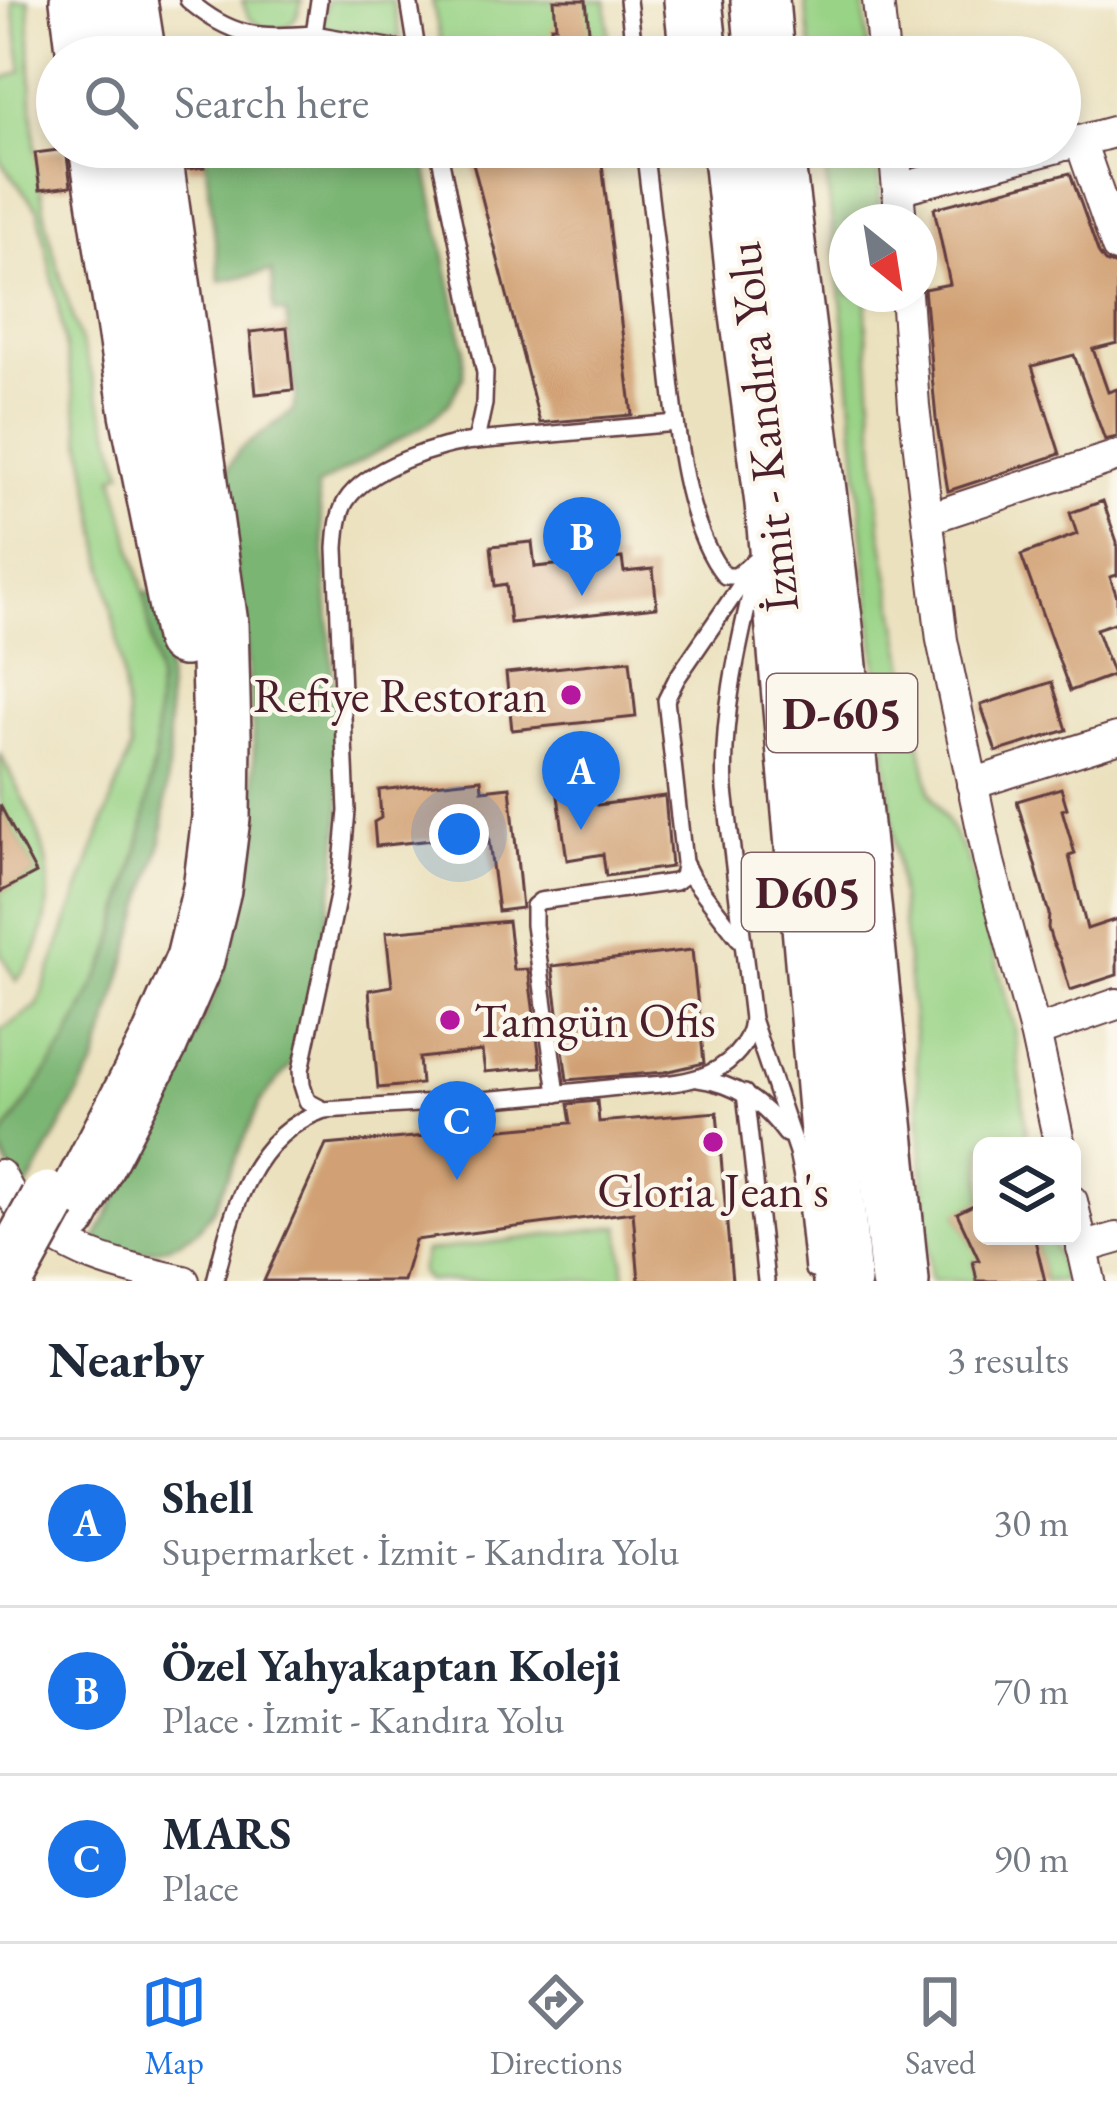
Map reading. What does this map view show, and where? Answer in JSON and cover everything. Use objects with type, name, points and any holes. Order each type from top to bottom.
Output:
[{"type":"highway","points":[[79,0],[83,36]]},
{"type":"highway","points":[[128,0],[134,36]]},
{"type":"highway","points":[[693,0],[697,36]]},
{"type":"highway","points":[[716,0],[720,36]]},
{"type":"highway","points":[[760,0],[763,36]]},
{"type":"highway","points":[[4,1281],[39,1197],[133,1024],[158,960],[184,851],[191,772],[193,720],[182,625],[139,412],[101,168]]},
{"type":"highway","points":[[33,1281],[39,1197],[159,1042],[195,959],[212,889],[221,818],[219,624],[155,168]]},
{"type":"highway","points":[[714,168],[748,307]]},
{"type":"highway","name":"İzmit - Kandıra Yolu","points":[[733,168],[774,503],[842,1281]]},
{"type":"highway","name":"İzmit - Kandıra Yolu","points":[[777,168],[833,626],[900,1281]]},
{"type":"highway","points":[[39,1197],[43,1281]]},
{"type":"street","points":[[878,0],[882,36]]},
{"type":"street","points":[[1081,141],[1117,131]]},
{"type":"street","points":[[896,168],[899,204]]},
{"type":"street","points":[[898,189],[978,168]]},
{"type":"street","points":[[1078,168],[1117,247]]},
{"type":"street","points":[[907,312],[942,640],[989,862],[1058,1137]]},
{"type":"street","points":[[929,518],[1117,456]]},
{"type":"street","points":[[973,784],[1117,738]]},
{"type":"street","points":[[1035,1032],[1117,1004]]},
{"type":"street","points":[[39,1197],[19,1207],[54,1237],[89,1257],[184,1281]]},
{"type":"street","points":[[1082,1248],[1117,1238]]},
{"type":"street","points":[[1081,1243],[1090,1281]]},
{"type":"lane","points":[[188,0],[211,20],[238,32],[324,36]]},
{"type":"lane","points":[[314,34],[319,0]]},
{"type":"lane","points":[[409,0],[415,36]]},
{"type":"lane","points":[[628,0],[632,36]]},
{"type":"lane","points":[[442,168],[485,373],[476,441]]},
{"type":"lane","points":[[646,168],[688,496],[725,576],[736,576],[759,557]]},
{"type":"lane","points":[[324,1110],[307,1101],[301,1070],[340,886],[347,811],[336,548],[350,496],[388,469],[445,444],[676,423]]},
{"type":"lane","points":[[774,503],[734,664],[725,790],[752,1019],[801,1170],[814,1281]]},
{"type":"lane","points":[[557,1094],[534,906],[547,900],[678,881],[684,872],[667,700],[682,668],[759,557]]},
{"type":"lane","points":[[684,862],[743,944]]},
{"type":"lane","points":[[215,1281],[232,1211],[246,1182],[268,1148],[300,1119],[324,1110],[557,1094],[695,1078],[735,1055],[750,1035],[752,1019]]},
{"type":"lane","points":[[695,1078],[745,1093],[766,1111],[781,1128],[801,1170]]},
{"type":"lane","points":[[745,1093],[766,1281]]},
{"type":"green space","points":[[12,0],[29,0],[36,168],[52,246],[123,472],[114,476],[144,593],[158,682],[155,755],[143,829],[110,954],[65,1045],[0,1141],[0,1031],[37,1006],[131,748],[119,650],[38,210],[0,161],[0,80],[22,71]]},
{"type":"green space","points":[[242,0],[302,0],[291,24],[272,29],[254,22]]},
{"type":"green space","points":[[327,0],[392,0],[401,36],[383,36],[322,29]]},
{"type":"green space","points":[[432,0],[606,0],[609,36],[440,36]]},
{"type":"green space","points":[[805,0],[863,0],[867,36],[809,36]]},
{"type":"green space","points":[[207,168],[426,168],[464,347],[463,377],[450,402],[428,423],[317,486],[341,803],[336,871],[310,1005],[293,1062],[262,1099],[213,1210],[198,1230],[180,1242],[136,1252],[92,1247],[220,978],[241,913],[250,860],[254,751],[223,477],[239,450],[293,411],[296,396],[286,314],[274,311],[272,271],[220,281]]},
{"type":"green space","points":[[825,168],[878,168],[878,204],[830,204]]},
{"type":"green space","points":[[842,312],[866,312],[881,530],[930,792],[967,857],[1015,1027],[1027,1137],[973,1137],[973,1206],[957,1214],[973,1246],[1054,1245],[1064,1281],[1045,1281],[1036,1246],[973,1261],[977,1281],[930,1281],[915,1038]]},
{"type":"green space","points":[[156,592],[167,663],[169,756],[162,840],[96,1062],[24,1194],[0,1150],[0,1141],[65,1045],[110,954],[143,829],[155,755],[158,682],[144,593]]},
{"type":"green space","points":[[0,753],[30,813],[47,865],[46,918],[35,952],[16,981],[0,952],[0,892],[36,873],[0,805]]},
{"type":"green space","points":[[620,1226],[625,1281],[428,1281],[420,1272],[425,1251]]},
{"type":"building","points":[[554,0],[586,0],[590,36],[551,36],[551,26],[556,26]]},
{"type":"building","points":[[37,168],[69,168],[71,186],[40,190]]},
{"type":"building","points":[[474,168],[603,168],[632,415],[540,423]]},
{"type":"building","points":[[1070,173],[1099,254],[1117,266],[1117,343],[1093,349],[1108,392],[1117,389],[1117,437],[1105,440],[1074,355],[1032,366],[1060,454],[948,491],[926,312],[937,312],[937,286],[950,284],[937,207]]},
{"type":"building","points":[[287,328],[293,390],[256,394],[250,332]]},
{"type":"building","points":[[1103,501],[1117,542],[1117,575],[1110,577],[1117,597],[1117,622],[1096,629],[1113,675],[1070,691],[1021,555],[1077,534],[1070,513]]},
{"type":"building","points":[[532,542],[535,567],[622,558],[624,572],[653,569],[657,607],[510,623],[506,584],[495,586],[491,546]]},
{"type":"building","name":"Refiye Restoran","points":[[630,660],[636,717],[512,730],[506,673]]},
{"type":"building","points":[[1052,682],[1067,730],[996,752],[981,705]]},
{"type":"building","points":[[481,779],[482,790],[510,787],[522,908],[498,911],[488,834],[376,846],[379,790]]},
{"type":"building","points":[[1061,788],[1075,854],[1069,856],[1087,929],[1117,919],[1117,975],[1070,990],[1048,928],[1049,914],[1017,801]]},
{"type":"building","points":[[594,791],[597,805],[665,796],[671,867],[606,876],[603,854],[567,860],[558,796]]},
{"type":"building","points":[[0,805],[36,873],[0,892]]},
{"type":"building","name":"Tamgün Ofis","points":[[508,921],[514,970],[528,969],[541,1067],[485,1072],[482,1051],[419,1058],[421,1084],[378,1088],[369,990],[392,986],[386,932]]},
{"type":"building","points":[[692,950],[704,1063],[665,1072],[567,1080],[552,966]]},
{"type":"building","points":[[597,1101],[599,1122],[717,1112],[732,1281],[639,1281],[633,1212],[415,1240],[403,1281],[264,1281],[326,1145],[571,1123],[568,1104]]},
{"type":"building","points":[[973,1205],[973,1245],[1036,1245],[1045,1281],[977,1281],[973,1261],[979,1260],[957,1213]]},
{"type":"place","name":"Özel Yahyakaptan Koleji","points":[[582,596]]},
{"type":"place","name":"Refiye Restoran","points":[[571,695]]},
{"type":"place","name":"Shell","points":[[581,830]]},
{"type":"place","name":"Tamgün Ofis","points":[[450,1020]]},
{"type":"place","name":"Gloria Jean's","points":[[713,1142]]},
{"type":"place","name":"MARS","points":[[457,1180]]}]
